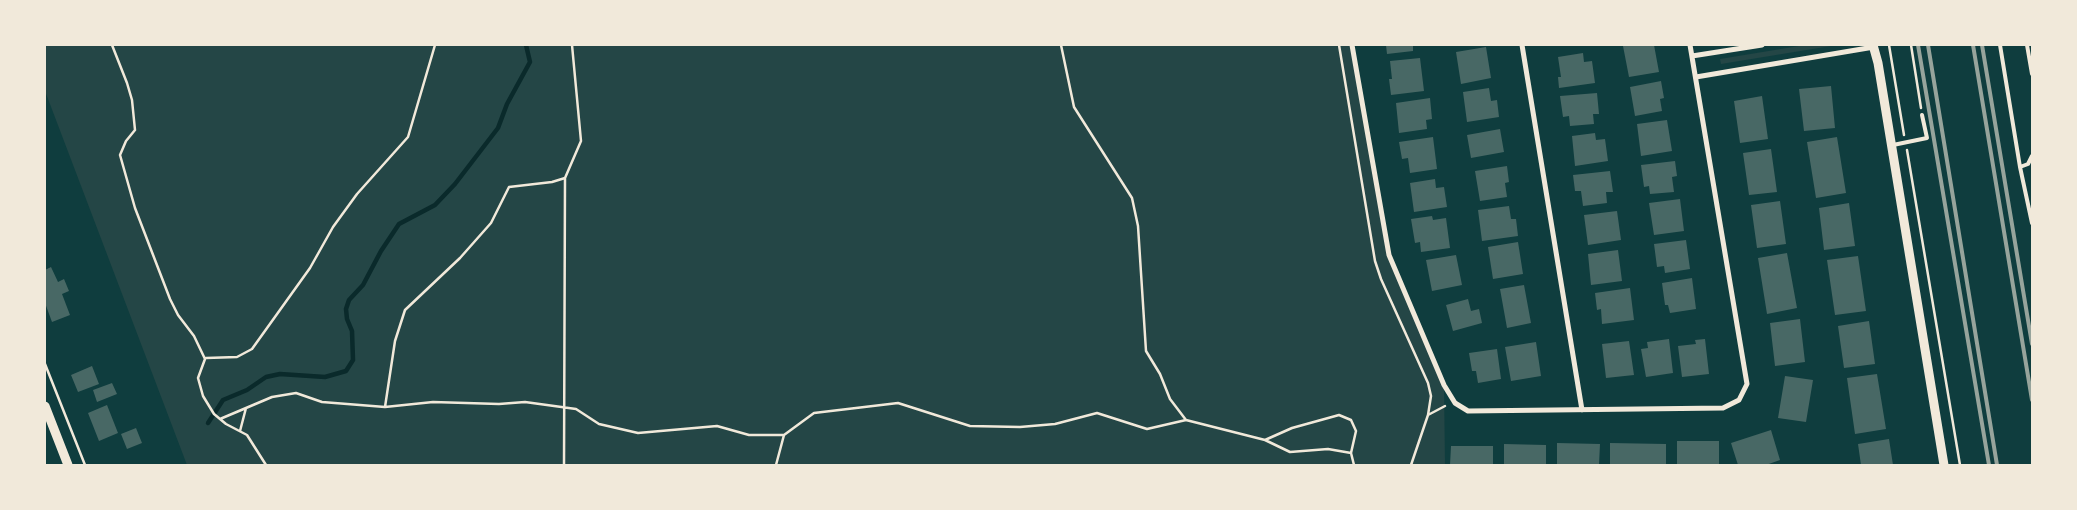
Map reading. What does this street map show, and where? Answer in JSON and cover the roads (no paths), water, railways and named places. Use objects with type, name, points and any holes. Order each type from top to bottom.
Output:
[{"type":"street","points":[[1352,45],[1389,255],[1444,385],[1455,403],[1468,410],[1723,408],[1739,400],[1747,384],[1690,45]]},
{"type":"street","points":[[1522,45],[1582,410]]},
{"type":"street","points":[[1692,56],[1762,45]]},
{"type":"street","points":[[1696,77],[1873,46],[1944,465]]},
{"type":"street","points":[[45,406],[68,465]]},
{"type":"lane","points":[[2000,45],[2020,167],[2032,223]]},
{"type":"lane","points":[[2027,45],[2032,74]]},
{"type":"lane","points":[[1891,145],[1927,138],[1922,114]]},
{"type":"lane","points":[[2020,167],[2028,164],[2032,156]]},
{"type":"waterway","points":[[208,423],[223,400],[247,390],[266,377],[280,374],[325,377],[346,371],[353,360],[352,331],[347,319],[346,309],[349,300],[363,285],[381,251],[399,224],[435,205],[455,184],[498,128],[507,104],[530,62],[526,45]]},
{"type":"railway","points":[[1918,45],[1989,465]]},
{"type":"railway","points":[[1928,45],[1997,465]]},
{"type":"railway","points":[[1973,45],[2032,400]]},
{"type":"railway","points":[[1982,45],[2032,344]]}]
